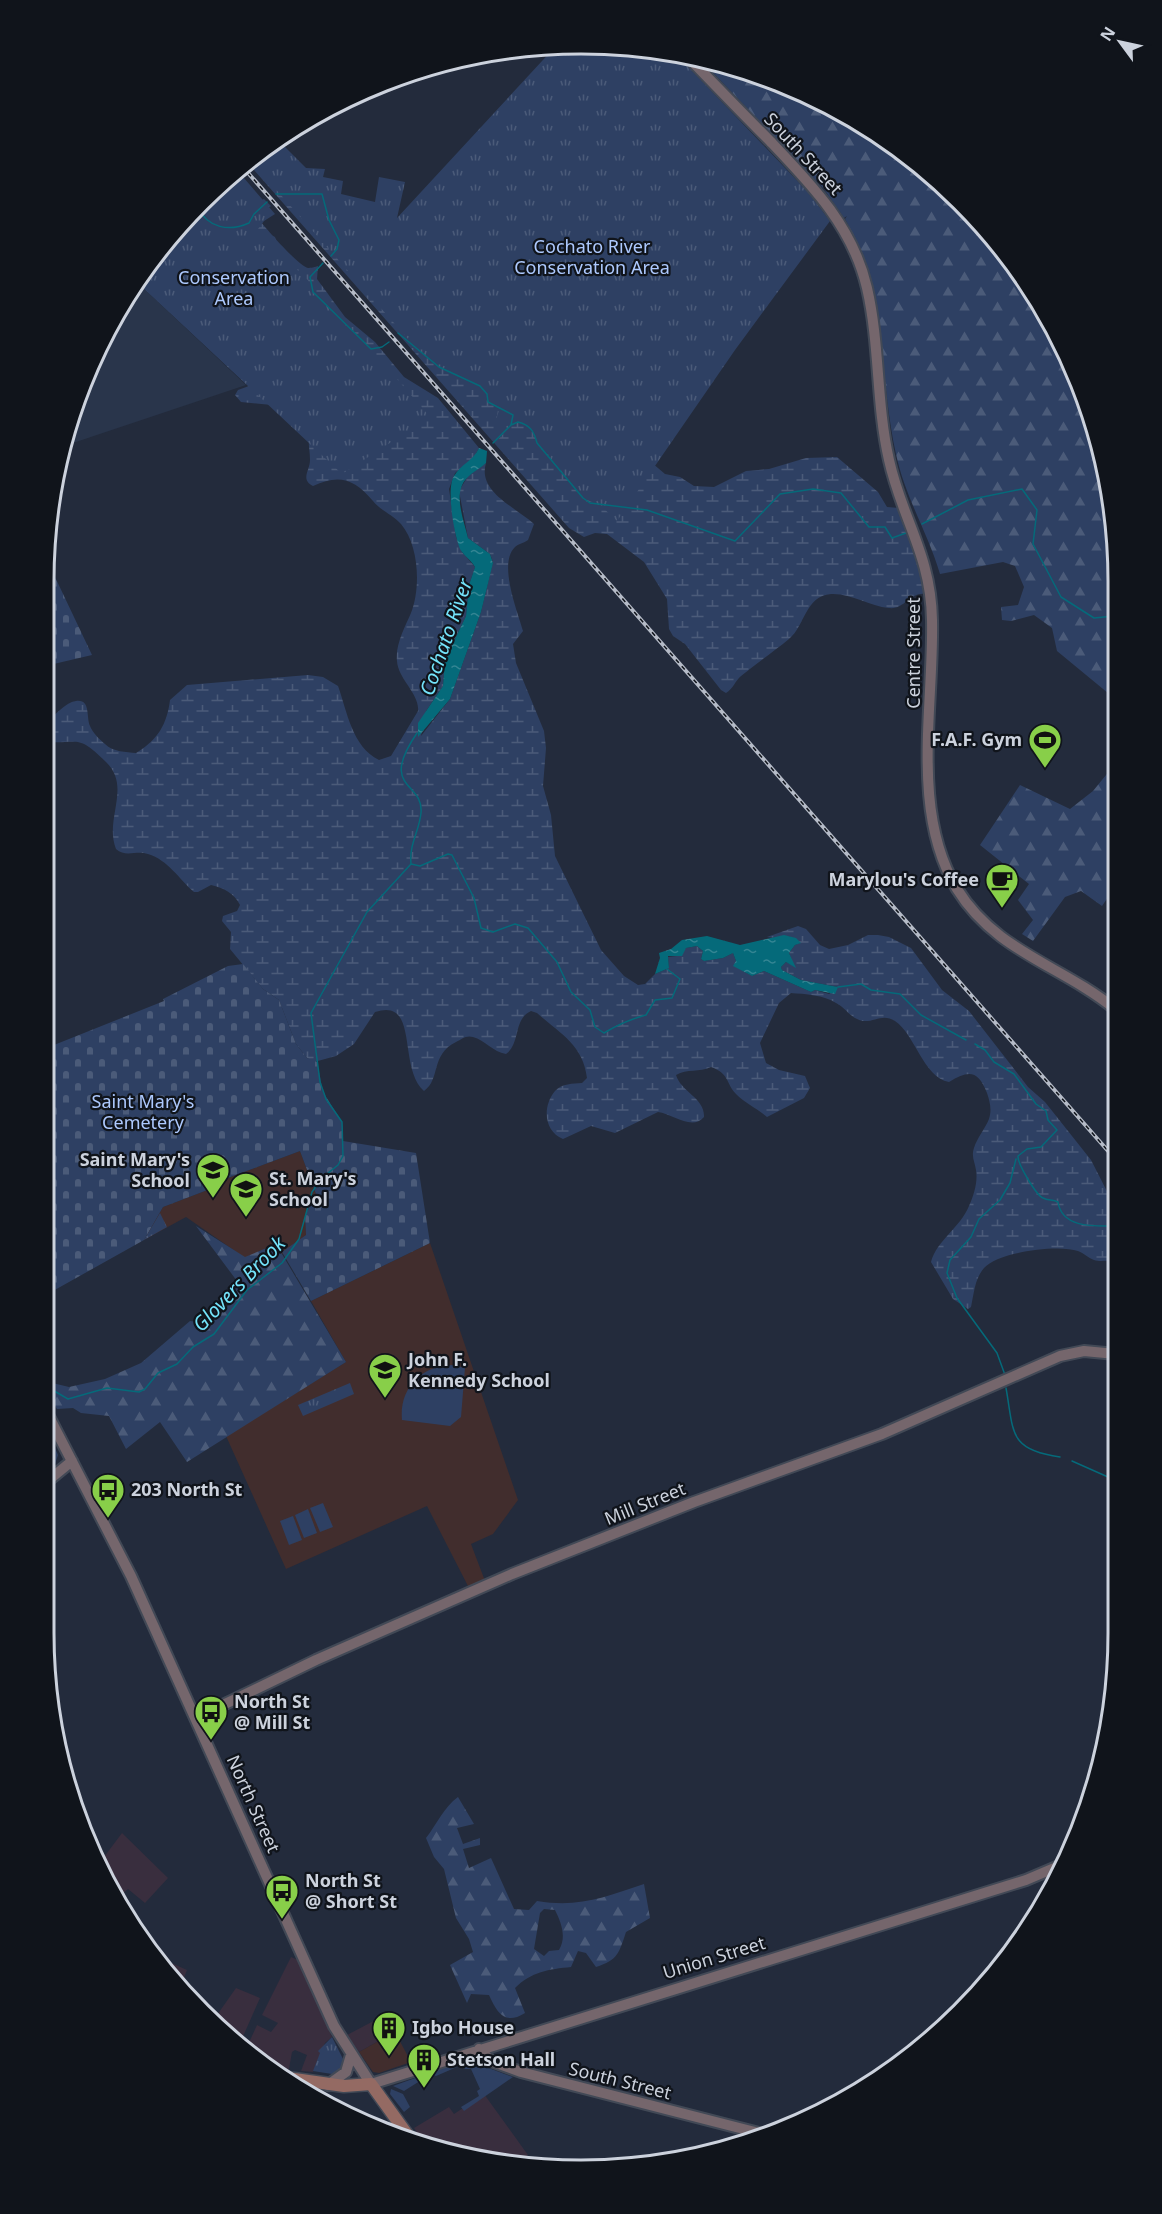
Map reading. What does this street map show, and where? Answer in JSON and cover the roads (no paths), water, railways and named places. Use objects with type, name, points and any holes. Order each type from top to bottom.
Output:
[{"type":"main road","name":"South Street","points":[[698,67],[818,192],[841,224]]},
{"type":"main road","name":"Centre Street","points":[[841,224],[858,260],[867,288],[888,455],[895,484],[921,548],[929,583],[933,636],[929,798],[939,849],[962,896],[992,931],[1018,950],[1080,984],[1108,1004]]},
{"type":"main road","name":"Mill Street","points":[[196,1718],[337,1651],[512,1574],[694,1502],[882,1434],[1060,1356],[1084,1351],[1108,1353]]},
{"type":"main road","name":"North Street","points":[[54,1426],[131,1576],[334,2026],[371,2084]]},
{"type":"main road","points":[[54,1476],[72,1461]]},
{"type":"main road","name":"Union Street","points":[[371,2084],[1026,1880],[1052,1869]]},
{"type":"main road","name":"South Street","points":[[479,2049],[494,2063],[520,2072],[752,2131]]},
{"type":"main road","points":[[328,2085],[346,2072],[351,2055]]},
{"type":"main road","points":[[304,2081],[328,2085],[371,2084],[403,2129]]},
{"type":"water","points":[[479,448],[487,451],[486,463],[469,476],[463,484],[460,491],[460,507],[468,538],[490,554],[493,563],[481,612],[450,699],[418,737],[418,723],[443,686],[445,660],[466,616],[469,585],[475,567],[460,549],[453,523],[451,491],[454,476]]},
{"type":"water","points":[[784,935],[796,938],[801,943],[795,945],[789,953],[796,968],[786,962],[781,967],[782,970],[801,980],[838,987],[835,994],[815,990],[811,992],[764,971],[752,976],[733,966],[736,961],[733,953],[723,958],[704,961],[701,959],[703,951],[697,946],[686,948],[682,956],[668,956],[669,968],[655,974],[660,958],[659,953],[671,949],[682,940],[707,936],[740,945]]},
{"type":"waterway","name":"Cochato River","points":[[276,194],[322,194],[329,220],[339,240],[337,249],[331,256]]},
{"type":"waterway","name":"Cochato River","points":[[202,215],[213,224],[220,226],[241,226],[249,223],[254,214],[267,202]]},
{"type":"waterway","name":"Cochato River","points":[[323,263],[310,277],[313,292],[371,349],[382,347],[389,342]]},
{"type":"waterway","name":"Cochato River","points":[[398,333],[439,367],[480,386],[487,394],[488,402],[513,415],[511,425],[493,443]]},
{"type":"waterway","points":[[511,425],[518,422],[531,429],[537,443],[583,498],[590,503],[647,510],[735,541],[780,494],[813,489],[841,493],[869,527],[885,527],[892,538],[906,533]]},
{"type":"waterway","points":[[922,524],[968,500],[1022,489],[1037,510],[1033,544],[1061,597],[1094,618],[1108,617]]},
{"type":"waterway","name":"Cochato River","points":[[417,733],[406,751],[402,765],[402,775],[416,795],[421,813],[411,850],[411,864],[420,866],[448,854],[452,855],[474,898],[481,928],[493,932],[515,924],[528,928],[557,962],[571,992],[590,1010],[595,1027],[604,1033],[624,1022],[646,1015],[655,1000],[672,998],[680,979],[667,969]]},
{"type":"waterway","name":"Glovers Brook","points":[[54,1391],[68,1399],[107,1388],[139,1392],[145,1389],[158,1373],[177,1364],[193,1347],[214,1334],[247,1290],[282,1263],[299,1239],[312,1192],[322,1178],[338,1165],[343,1156],[342,1122],[326,1099],[320,1082],[311,1013],[367,912],[411,864]]},
{"type":"waterway","name":"Cochato River","points":[[838,987],[861,984],[871,990],[900,994],[921,1015],[966,1040]]},
{"type":"waterway","name":"Cochato River","points":[[975,1044],[985,1050],[994,1062],[1014,1074],[1036,1104],[1046,1111],[1048,1120],[1057,1130],[1041,1147],[1027,1149],[1018,1156],[1024,1172],[1036,1191],[1043,1198],[1058,1202],[1061,1211],[1073,1221],[1090,1226],[1108,1226]]},
{"type":"waterway","points":[[1005,1375],[997,1353],[957,1298],[947,1273],[950,1260],[971,1237],[979,1219],[1000,1200],[1010,1183],[1016,1159]]},
{"type":"waterway","points":[[1006,1388],[1013,1427],[1022,1444],[1043,1454],[1060,1457]]},
{"type":"waterway","points":[[1072,1461],[1108,1477]]},
{"type":"railway","points":[[248,173],[1108,1151]]},
{"type":"place","name":"F.A.F. Gym","points":[[1045,769]]},
{"type":"place","name":"Marylou's Coffee","points":[[1002,909]]},
{"type":"place","name":"Saint Mary's School","points":[[213,1199]]},
{"type":"place","name":"St. Mary's School","points":[[246,1218]]},
{"type":"place","name":"John F. Kennedy School","points":[[385,1399]]},
{"type":"place","name":"203 North St","points":[[108,1519]]},
{"type":"place","name":"North St @ Mill St","points":[[211,1741]]},
{"type":"place","name":"North St @ Short St","points":[[282,1920]]},
{"type":"place","name":"Igbo House","points":[[389,2057]]},
{"type":"place","name":"Stetson Hall","points":[[424,2089]]},
{"type":"park label","name":"Cochato River Conservation Area","points":[[592,257]]},
{"type":"park label","name":"Conservation Area","points":[[234,288]]},
{"type":"park label","name":"Saint Mary's Cemetery","points":[[143,1112]]}]
